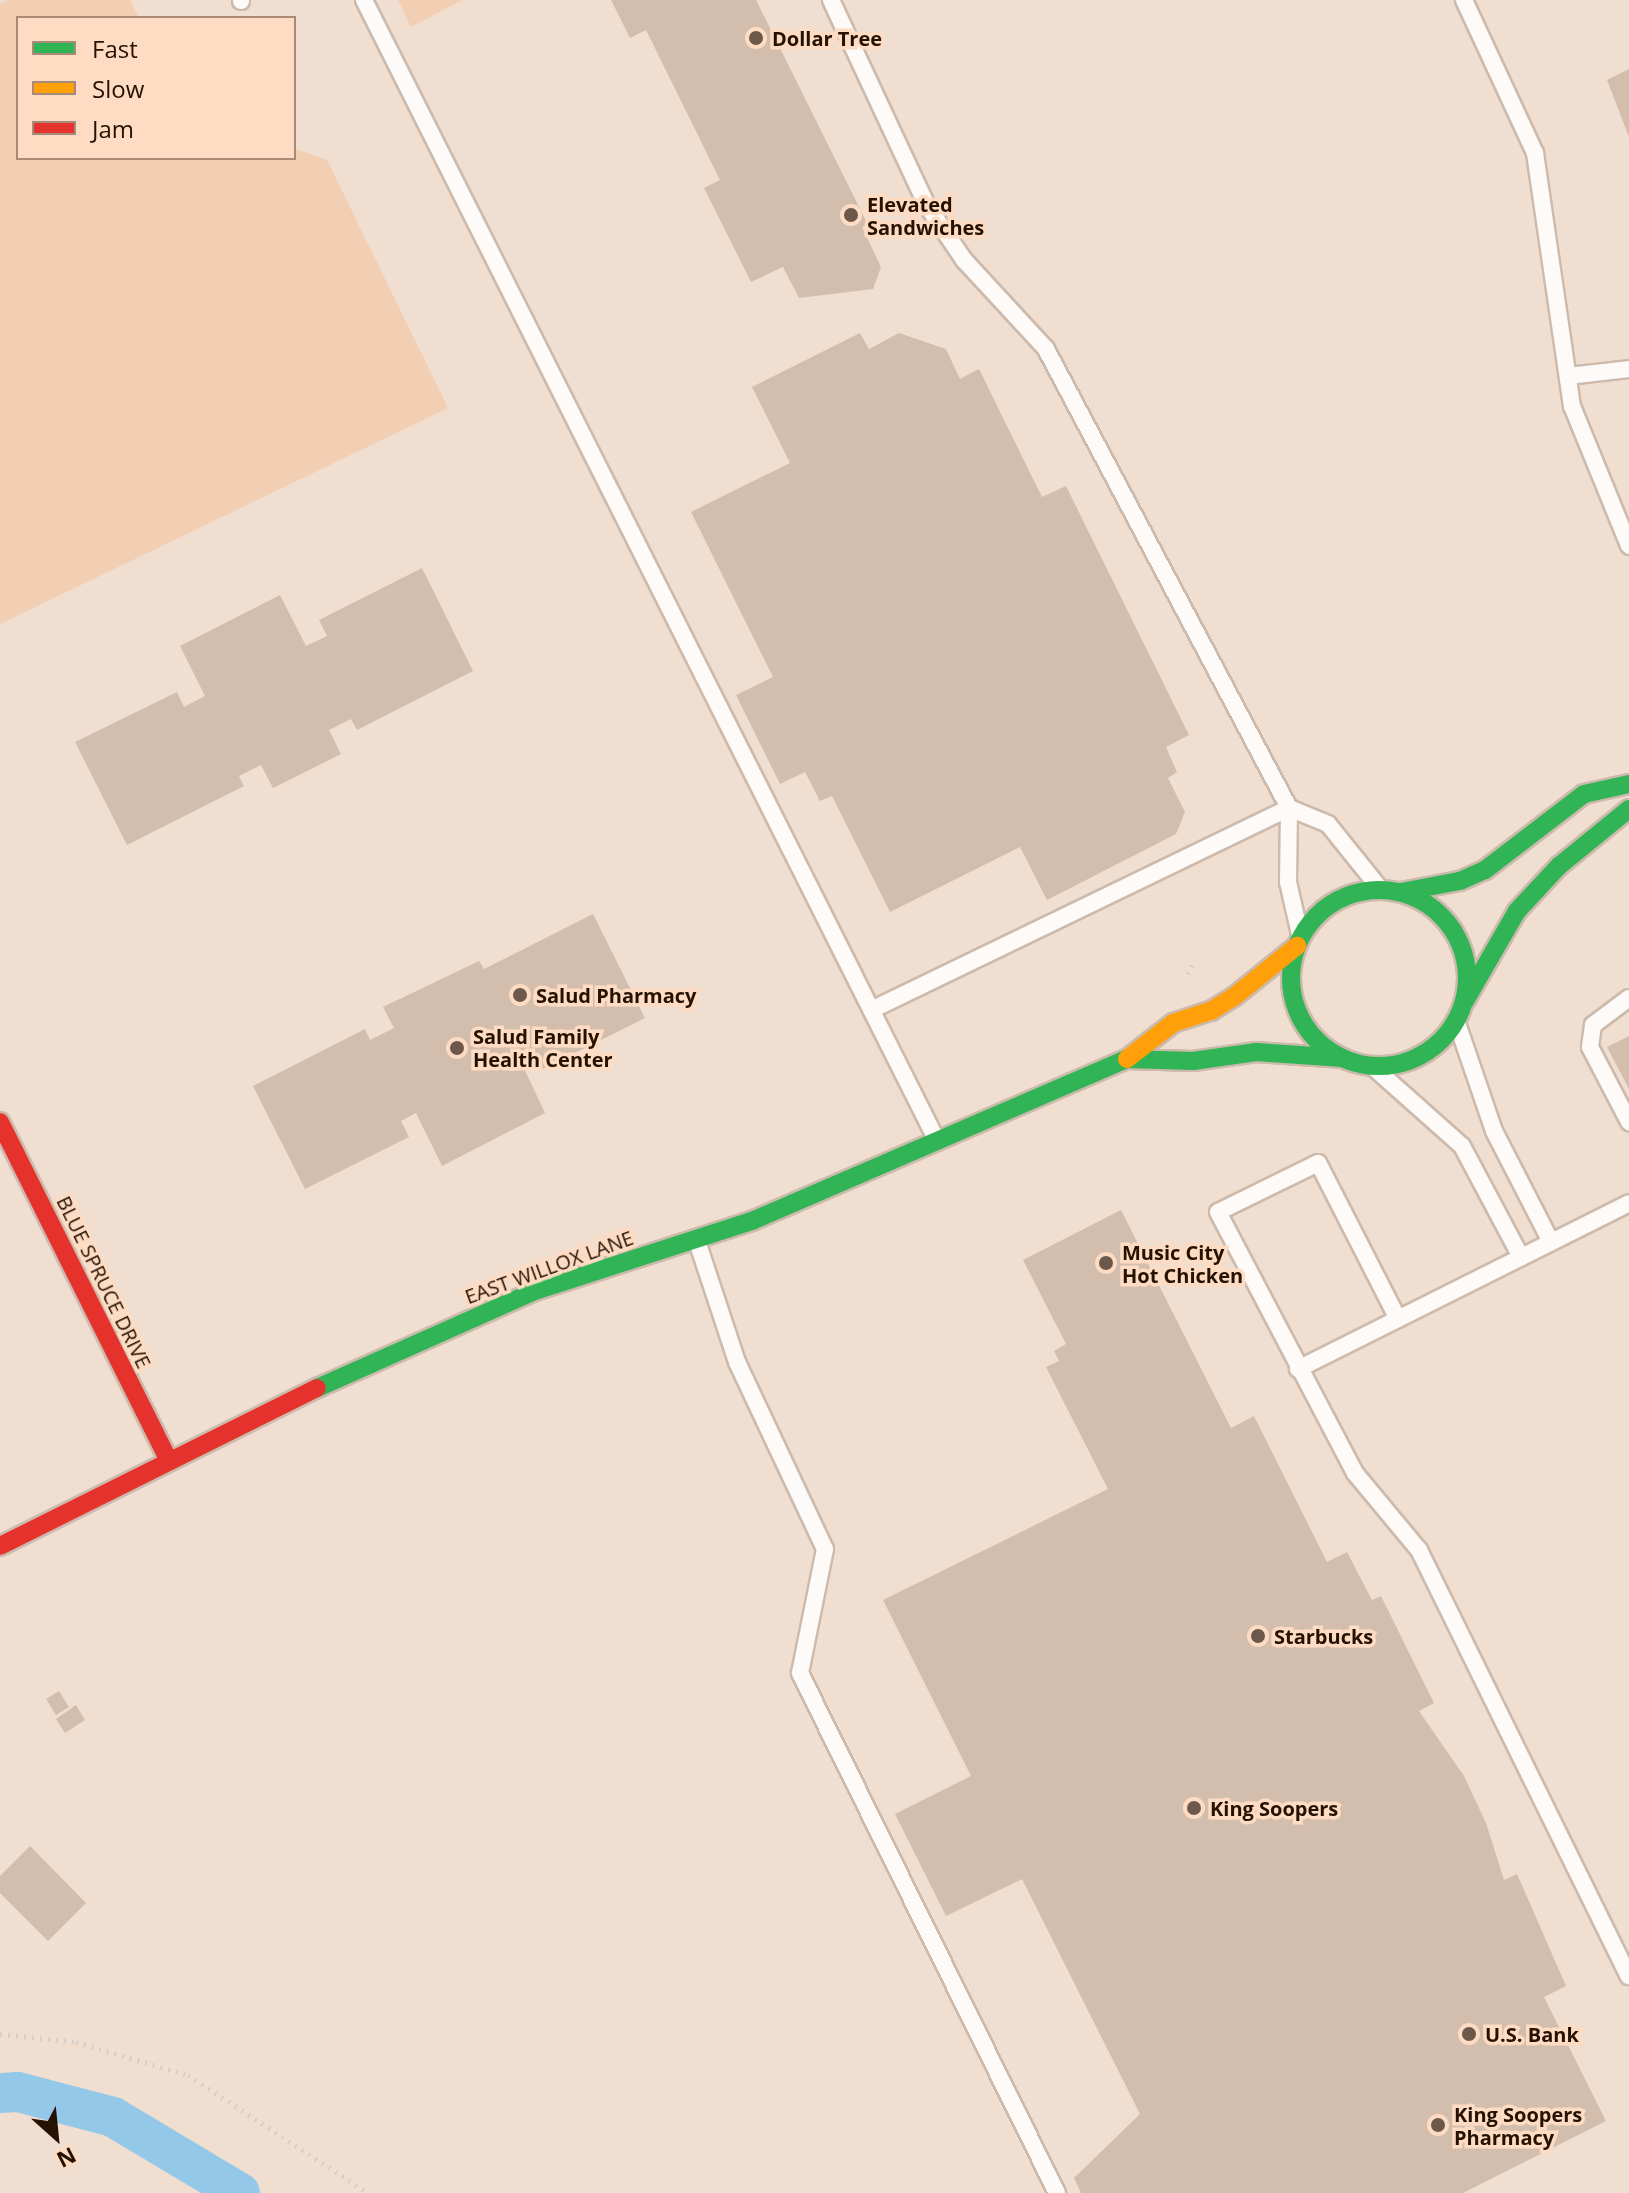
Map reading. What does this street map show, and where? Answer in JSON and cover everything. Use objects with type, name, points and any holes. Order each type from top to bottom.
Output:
[{"type":"main road","points":[[1629,784],[1584,794],[1485,870],[1460,881],[1401,892],[1381,890],[1350,894],[1328,906],[1299,943],[1291,972],[1293,999],[1320,1044],[1343,1058],[1372,1066],[1402,1064],[1429,1051],[1456,1020],[1517,911],[1553,871],[1629,809]]},
{"type":"main road","points":[[1401,892],[1427,903],[1448,922],[1463,947],[1468,975],[1464,1003]]},
{"type":"main road","name":"EAST WILLOX LANE","points":[[0,1546],[355,1369],[521,1297],[752,1221],[1127,1059],[1173,1023],[1235,996],[1299,943]]},
{"type":"main road","name":"EAST WILLOX LANE","points":[[1127,1059],[1193,1061],[1256,1052],[1343,1058]]},
{"type":"main road","name":"BLUE SPRUCE DRIVE","points":[[0,1122],[169,1461]]},
{"type":"lane","points":[[364,0],[937,1140]]},
{"type":"lane","points":[[831,0],[926,204],[964,260],[1046,349],[1289,808],[1288,882],[1299,943]]},
{"type":"lane","points":[[1464,0],[1535,153],[1572,406],[1629,546]]},
{"type":"lane","points":[[1568,376],[1629,369]]},
{"type":"lane","points":[[871,1010],[1289,808],[1328,824],[1381,890]]},
{"type":"lane","points":[[1629,998],[1593,1025],[1590,1047],[1629,1122]]},
{"type":"lane","points":[[1456,1020],[1494,1131],[1551,1242]]},
{"type":"lane","points":[[1372,1066],[1462,1146],[1521,1257]]},
{"type":"lane","points":[[1398,1319],[1318,1163],[1218,1212],[1355,1473],[1419,1550],[1629,1976]]},
{"type":"lane","points":[[1298,1369],[1629,1203]]},
{"type":"lane","points":[[697,1239],[737,1362],[825,1549],[800,1673],[1057,2193]]},
{"type":"path","points":[[0,2034],[76,2042],[188,2075],[368,2193]]},
{"type":"shaded area","points":[[8,0],[130,0],[138,16],[16,16],[16,160],[296,160],[296,149],[327,160],[448,408],[0,624],[0,4]]},
{"type":"shaded area","points":[[398,0],[462,0],[411,27]]},
{"type":"building","points":[[611,0],[756,0],[868,225],[862,227],[881,267],[873,289],[799,298],[783,267],[751,282],[704,188],[720,180],[646,30],[630,38]]},
{"type":"building","points":[[1629,69],[1629,137],[1607,80]]},
{"type":"building","points":[[860,333],[869,349],[899,333],[946,349],[960,379],[979,369],[1042,497],[1066,486],[1189,735],[1166,747],[1177,772],[1168,778],[1185,812],[1176,834],[1047,900],[1020,847],[890,912],[832,796],[820,801],[805,772],[780,784],[736,695],[773,677],[691,512],[790,463],[752,387]]},
{"type":"building","points":[[422,568],[473,671],[357,730],[351,719],[329,730],[341,754],[273,788],[261,765],[239,776],[244,786],[127,845],[75,742],[177,692],[184,707],[205,696],[180,646],[280,595],[306,646],[327,636],[319,620]]},
{"type":"building","name":"Salud Family Health Center","points":[[593,914],[645,1018],[543,1069],[535,1055],[521,1062],[545,1113],[442,1166],[416,1113],[401,1121],[409,1137],[305,1189],[253,1086],[365,1029],[370,1040],[394,1028],[383,1007],[479,961],[484,969]]},
{"type":"building","points":[[1629,1036],[1629,1089],[1607,1047]]},
{"type":"building","name":"King Soopers","points":[[1121,1210],[1231,1428],[1254,1416],[1327,1562],[1347,1552],[1372,1600],[1381,1596],[1434,1703],[1419,1711],[1464,1776],[1486,1823],[1504,1880],[1517,1874],[1566,1986],[1544,1997],[1606,2121],[1463,2193],[1081,2193],[1074,2178],[1140,2114],[1022,1879],[946,1916],[895,1814],[971,1776],[883,1600],[1108,1489],[1046,1367],[1059,1361],[1054,1351],[1066,1344],[1023,1260]]},
{"type":"building","points":[[59,1691],[69,1707],[56,1715],[46,1699]]},
{"type":"building","points":[[76,1705],[85,1720],[65,1733],[56,1719]]},
{"type":"building","points":[[30,1846],[86,1903],[48,1941],[0,1893],[0,1876]]},
{"type":"waterway","points":[[0,2093],[18,2092],[113,2117],[240,2193]]},
{"type":"traffic: fast","points":[[1401,892],[1460,881],[1485,870],[1584,794],[1629,784]]},
{"type":"traffic: fast","points":[[1465,1001],[1517,911],[1559,866],[1629,809]]},
{"type":"traffic: fast","points":[[1379,890],[1413,897],[1441,916],[1460,944],[1467,978],[1460,1012],[1441,1040],[1413,1059],[1379,1066],[1345,1059],[1317,1040],[1298,1012],[1291,978],[1298,944],[1317,916],[1345,897],[1379,890]]},
{"type":"traffic: fast","points":[[317,1388],[535,1291],[752,1221],[1127,1059],[1193,1061],[1256,1052],[1343,1058]]},
{"type":"traffic: slow","points":[[1127,1059],[1173,1023],[1211,1011],[1235,996],[1297,946]]},
{"type":"traffic: jam","points":[[0,1122],[169,1461]]},
{"type":"traffic: jam","points":[[0,1546],[317,1388]]},
{"type":"place","name":"Dollar Tree","points":[[756,38]]},
{"type":"place","name":"Elevated Sandwiches","points":[[851,215]]},
{"type":"place","name":"Salud Pharmacy","points":[[520,995]]},
{"type":"place","name":"Salud Family Health Center","points":[[457,1048]]},
{"type":"place","name":"Music City Hot Chicken","points":[[1106,1263]]},
{"type":"place","name":"Starbucks","points":[[1258,1636]]},
{"type":"place","name":"King Soopers","points":[[1194,1808]]},
{"type":"place","name":"U.S. Bank","points":[[1469,2034]]},
{"type":"place","name":"King Soopers Pharmacy","points":[[1438,2125]]}]
